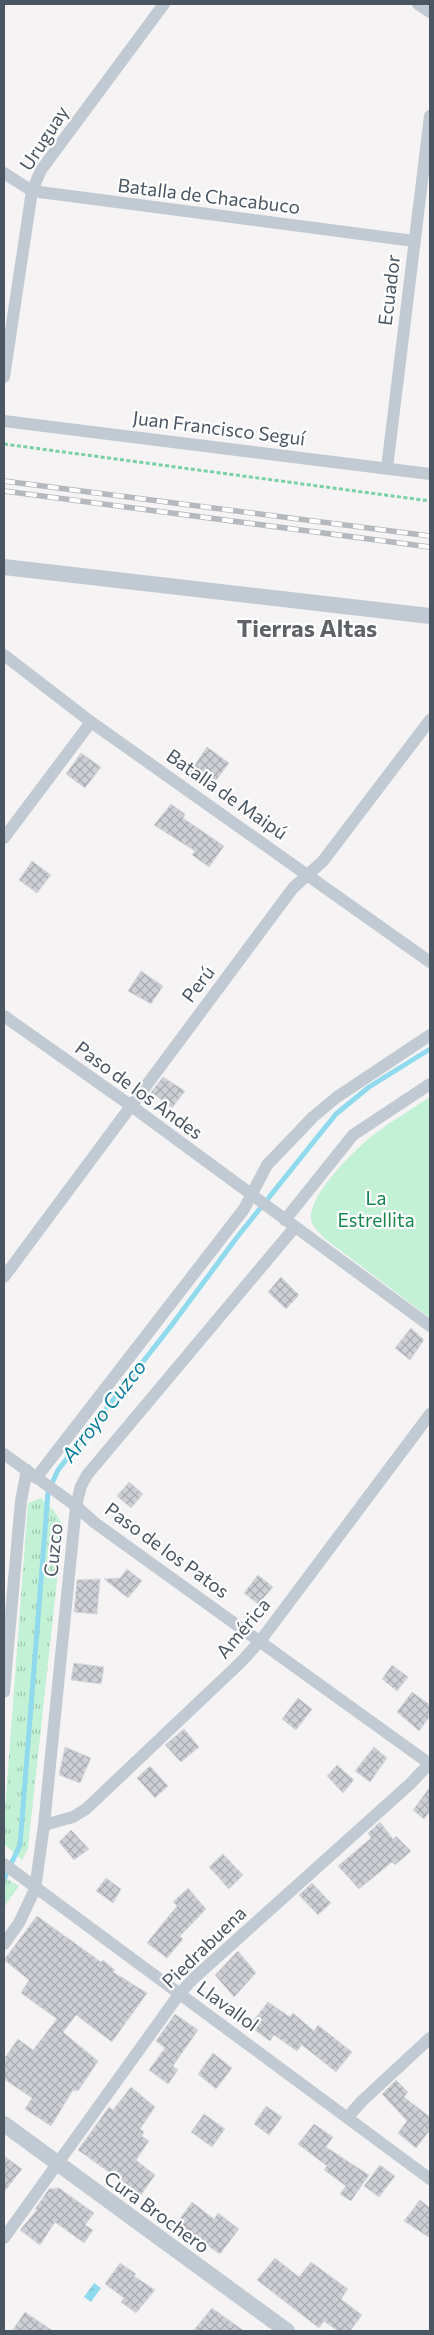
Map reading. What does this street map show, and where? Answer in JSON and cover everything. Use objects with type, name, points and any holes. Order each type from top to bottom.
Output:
[{"type":"street","name":"Uruguay","points":[[4,377],[32,192],[41,170],[164,4]]},
{"type":"street","points":[[418,4],[430,12]]},
{"type":"street","name":"Ecuador","points":[[387,468],[430,116]]},
{"type":"street","name":"Batalla de Chacabuco","points":[[4,172],[32,192],[414,241]]},
{"type":"street","name":"Juan Francisco Seguí","points":[[4,420],[430,474]]},
{"type":"street","points":[[4,567],[430,616]]},
{"type":"street","name":"Batalla de Maipú","points":[[4,655],[91,722],[430,962]]},
{"type":"street","name":"Perú","points":[[4,1277],[293,888],[322,861],[430,720]]},
{"type":"street","points":[[4,838],[91,722]]},
{"type":"street","name":"Paso de los Andes","points":[[4,1016],[130,1105],[290,1223]]},
{"type":"street","points":[[4,1692],[21,1501],[35,1477],[244,1209],[260,1201],[258,1180],[267,1165],[313,1117],[337,1097],[408,1052],[430,1035]]},
{"type":"street","name":"Cuzco","points":[[4,1944],[19,1922],[35,1889],[44,1825],[76,1506],[81,1486],[87,1476],[290,1223],[353,1135],[430,1084]]},
{"type":"street","points":[[290,1223],[430,1326]]},
{"type":"street","name":"América","points":[[44,1825],[73,1817],[86,1808],[241,1662],[260,1640],[430,1414]]},
{"type":"street","name":"Paso de los Patos","points":[[4,1454],[76,1506],[95,1523],[430,1763]]},
{"type":"street","name":"Piedrabuena","points":[[4,2238],[180,1993],[194,1978],[410,1784],[430,1763]]},
{"type":"street","name":"Llavallol","points":[[4,1864],[35,1889],[180,1993],[430,2179]]},
{"type":"street","points":[[348,2117],[361,2102],[430,2038]]},
{"type":"street","name":"Cura Brochero","points":[[4,2124],[288,2331]]},
{"type":"path","points":[[4,444],[430,501]]},
{"type":"green space","name":"La Estrellita","points":[[430,1097],[430,1318],[324,1238],[312,1223],[311,1213],[324,1187],[357,1149],[382,1128]]},
{"type":"green space","points":[[41,1498],[54,1511],[63,1525],[28,1848],[22,1860],[4,1844],[4,1823],[28,1503]]},
{"type":"green space","points":[[4,1877],[19,1886],[4,1907]]},
{"type":"water","points":[[94,2283],[101,2288],[91,2302],[84,2297]]},
{"type":"building","points":[[207,747],[229,763],[211,787],[190,772]]},
{"type":"building","points":[[81,753],[101,767],[85,788],[66,774]]},
{"type":"building","points":[[171,804],[185,814],[183,818],[224,846],[209,867],[192,855],[195,851],[154,825]]},
{"type":"building","points":[[32,861],[51,875],[37,893],[19,880]]},
{"type":"building","points":[[141,971],[163,986],[151,1004],[128,991]]},
{"type":"building","points":[[163,1077],[185,1091],[172,1108],[151,1092]]},
{"type":"building","points":[[281,1277],[299,1295],[286,1309],[268,1292]]},
{"type":"building","points":[[411,1328],[424,1340],[410,1360],[395,1348]]},
{"type":"building","points":[[129,1482],[143,1494],[131,1508],[117,1496]]},
{"type":"building","points":[[127,1569],[142,1581],[128,1598],[104,1579],[120,1578]]},
{"type":"building","points":[[258,1575],[273,1587],[258,1604],[244,1593]]},
{"type":"building","points":[[100,1579],[97,1614],[74,1612],[77,1580]]},
{"type":"building","points":[[74,1663],[104,1667],[101,1684],[71,1680]]},
{"type":"building","points":[[392,1665],[408,1677],[397,1691],[382,1679]]},
{"type":"building","points":[[412,1692],[430,1705],[430,1716],[419,1731],[397,1712]]},
{"type":"building","points":[[298,1698],[312,1709],[296,1730],[282,1719]]},
{"type":"building","points":[[184,1729],[199,1747],[181,1762],[165,1745]]},
{"type":"building","points":[[65,1747],[91,1758],[80,1783],[59,1775]]},
{"type":"building","points":[[374,1747],[387,1758],[370,1782],[355,1771]]},
{"type":"building","points":[[337,1765],[354,1780],[343,1793],[327,1776]]},
{"type":"building","points":[[150,1766],[168,1786],[155,1798],[137,1778]]},
{"type":"building","points":[[430,1787],[430,1811],[424,1819],[413,1810]]},
{"type":"building","points":[[380,1822],[393,1839],[396,1836],[411,1851],[395,1865],[392,1862],[359,1889],[338,1866],[371,1838],[368,1833]]},
{"type":"building","points":[[71,1830],[89,1849],[74,1860],[59,1842]]},
{"type":"building","points":[[223,1854],[243,1875],[229,1889],[209,1867]]},
{"type":"building","points":[[106,1878],[121,1889],[113,1903],[96,1891]]},
{"type":"building","points":[[312,1883],[331,1903],[318,1915],[299,1895]]},
{"type":"building","points":[[188,1888],[206,1909],[180,1936],[183,1939],[167,1958],[147,1943],[177,1906],[173,1902]]},
{"type":"building","points":[[37,1916],[101,1962],[103,1960],[115,1970],[113,1972],[147,1993],[112,2042],[76,2015],[63,2032],[98,2061],[78,2091],[73,2090],[51,2126],[25,2109],[32,2098],[4,2079],[4,2059],[18,2039],[33,2050],[57,2019],[21,1993],[29,1980],[4,1960]]},
{"type":"building","points":[[238,1951],[256,1973],[234,1997],[215,1975]]},
{"type":"building","points":[[268,2002],[290,2017],[293,2013],[314,2031],[318,2025],[352,2052],[336,2072],[302,2045],[297,2051],[274,2035],[270,2041],[249,2026]]},
{"type":"building","points":[[175,2014],[198,2030],[173,2066],[178,2070],[168,2084],[149,2070],[165,2048],[156,2041]]},
{"type":"building","points":[[213,2053],[232,2068],[216,2089],[198,2074]]},
{"type":"building","points":[[396,2080],[408,2092],[404,2097],[430,2117],[430,2130],[416,2148],[398,2133],[407,2121],[382,2094]]},
{"type":"building","points":[[131,2087],[155,2107],[140,2129],[144,2132],[142,2136],[149,2141],[136,2160],[155,2175],[141,2195],[78,2150],[109,2107],[113,2110]]},
{"type":"building","points":[[266,2106],[282,2117],[269,2135],[254,2124]]},
{"type":"building","points":[[204,2114],[225,2129],[212,2147],[191,2132]]},
{"type":"building","points":[[314,2124],[333,2137],[326,2147],[369,2175],[351,2201],[340,2194],[346,2186],[324,2170],[327,2166],[298,2144]]},
{"type":"building","points":[[4,2156],[22,2169],[4,2192]]},
{"type":"building","points":[[380,2165],[395,2176],[379,2197],[364,2186]]},
{"type":"building","points":[[59,2188],[94,2213],[85,2225],[93,2230],[84,2243],[55,2222],[40,2245],[20,2230],[37,2210],[35,2209],[49,2189]]},
{"type":"building","points":[[420,2200],[430,2208],[430,2238],[404,2221]]},
{"type":"building","points":[[192,2202],[214,2219],[218,2213],[239,2229],[220,2254],[176,2224]]},
{"type":"building","points":[[275,2258],[299,2277],[311,2262],[348,2289],[341,2299],[362,2315],[350,2331],[338,2331],[324,2321],[319,2328],[257,2280]]},
{"type":"building","points":[[120,2263],[136,2274],[134,2276],[155,2290],[136,2313],[121,2302],[124,2298],[105,2284]]},
{"type":"building","points":[[212,2308],[244,2331],[193,2331]]},
{"type":"building","points":[[25,2312],[53,2331],[12,2331]]},
{"type":"waterway","name":"Arroyo Cuzco","points":[[4,1879],[20,1845],[48,1492],[58,1470],[171,1326],[238,1236],[336,1114],[369,1087],[430,1049]]},
{"type":"railway","points":[[4,481],[430,536]]},
{"type":"railway","points":[[4,491],[430,547]]},
{"type":"district","name":"Tierras Altas","points":[[307,629]]}]
